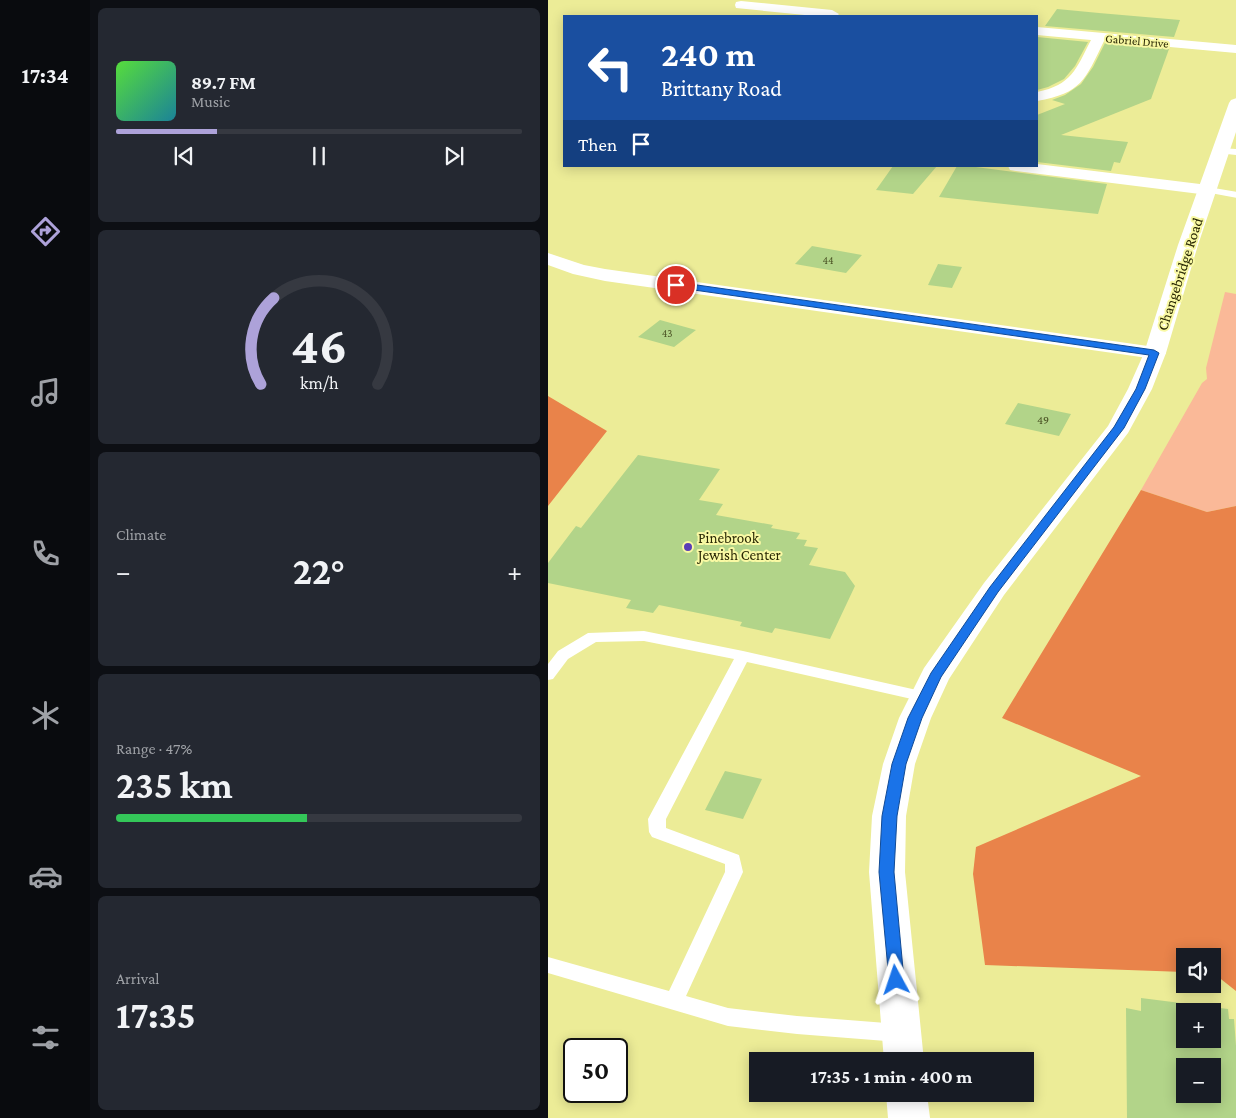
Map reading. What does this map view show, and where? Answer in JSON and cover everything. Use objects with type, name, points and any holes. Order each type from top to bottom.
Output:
[{"type":"main road","name":"Changebridge Road","points":[[902,1047],[887,872],[890,816],[899,764],[915,718],[935,676],[994,589],[1119,428],[1140,389],[1154,353],[1188,245],[1208,190],[1229,151],[1236,109]]},
{"type":"main road","points":[[908,1102],[909,1118]]},
{"type":"street","points":[[741,5],[832,14]]},
{"type":"street","name":"Gabriel Drive","points":[[1038,31],[1236,49]]},
{"type":"street","points":[[1038,96],[1058,92],[1071,86],[1077,79],[1099,37]]},
{"type":"street","points":[[1024,167],[1208,190]]},
{"type":"street","points":[[548,259],[580,270],[605,275],[1154,353]]},
{"type":"lane","points":[[1208,190],[1236,195]]},
{"type":"lane","points":[[548,675],[563,654],[593,637],[644,636],[925,697]]},
{"type":"lane","points":[[674,1001],[734,872],[734,860],[658,832],[656,819],[743,656]]},
{"type":"lane","points":[[548,965],[728,1017],[797,1025],[902,1047]]},
{"type":"shaded area","points":[[1225,292],[1236,294],[1236,506],[1207,512],[1141,490],[1202,383],[1207,379],[1206,368]]},
{"type":"shaded area","points":[[548,396],[607,431],[548,506]]},
{"type":"shaded area","points":[[1141,490],[1207,512],[1236,506],[1236,991],[1221,979],[1221,948],[1176,948],[1176,972],[985,965],[973,874],[976,847],[1141,776],[1002,718]]},
{"type":"building","points":[[1057,9],[1180,20],[1174,37],[1045,26]]},
{"type":"building","points":[[1038,37],[1088,42],[1075,66],[1064,79],[1038,90]]},
{"type":"building","points":[[1105,43],[1169,49],[1151,99],[1061,135],[1128,142],[1120,163],[1114,162],[1111,171],[1038,162],[1038,115],[1065,104],[1052,100],[1065,95],[1081,84],[1093,67]]},
{"type":"building","points":[[892,167],[936,167],[913,194],[876,190]]},
{"type":"building","points":[[956,167],[976,167],[1107,184],[1098,214],[939,197]]},
{"type":"building","points":[[812,246],[862,255],[846,273],[795,264]]},
{"type":"building","points":[[938,264],[962,267],[952,288],[928,285]]},
{"type":"building","points":[[660,320],[696,330],[674,347],[638,337]]},
{"type":"building","points":[[1018,403],[1071,414],[1059,436],[1005,424]]},
{"type":"building","name":"Pinebrook Jewish Center","points":[[638,455],[720,469],[699,500],[723,504],[716,515],[773,525],[771,528],[800,533],[796,539],[807,540],[804,546],[818,548],[809,565],[845,572],[855,586],[830,639],[775,628],[772,633],[740,626],[742,622],[659,605],[653,613],[626,608],[631,600],[548,583],[548,563],[576,526],[581,528]]},
{"type":"building","points":[[725,771],[762,779],[743,819],[705,810]]},
{"type":"building","points":[[1141,998],[1181,1003],[1176,1003],[1176,1048],[1221,1048],[1221,1008],[1228,1009],[1229,1019],[1234,1019],[1237,1059],[1237,1118],[1127,1118],[1126,1008],[1141,1011]]},
{"type":"place","name":"Pinebrook Jewish Center","points":[[688,547]]},
{"type":"route","points":[[676,285],[1154,353],[1140,389],[1119,428],[994,589],[935,676],[915,718],[899,764],[890,816],[887,872],[896,980]]}]
